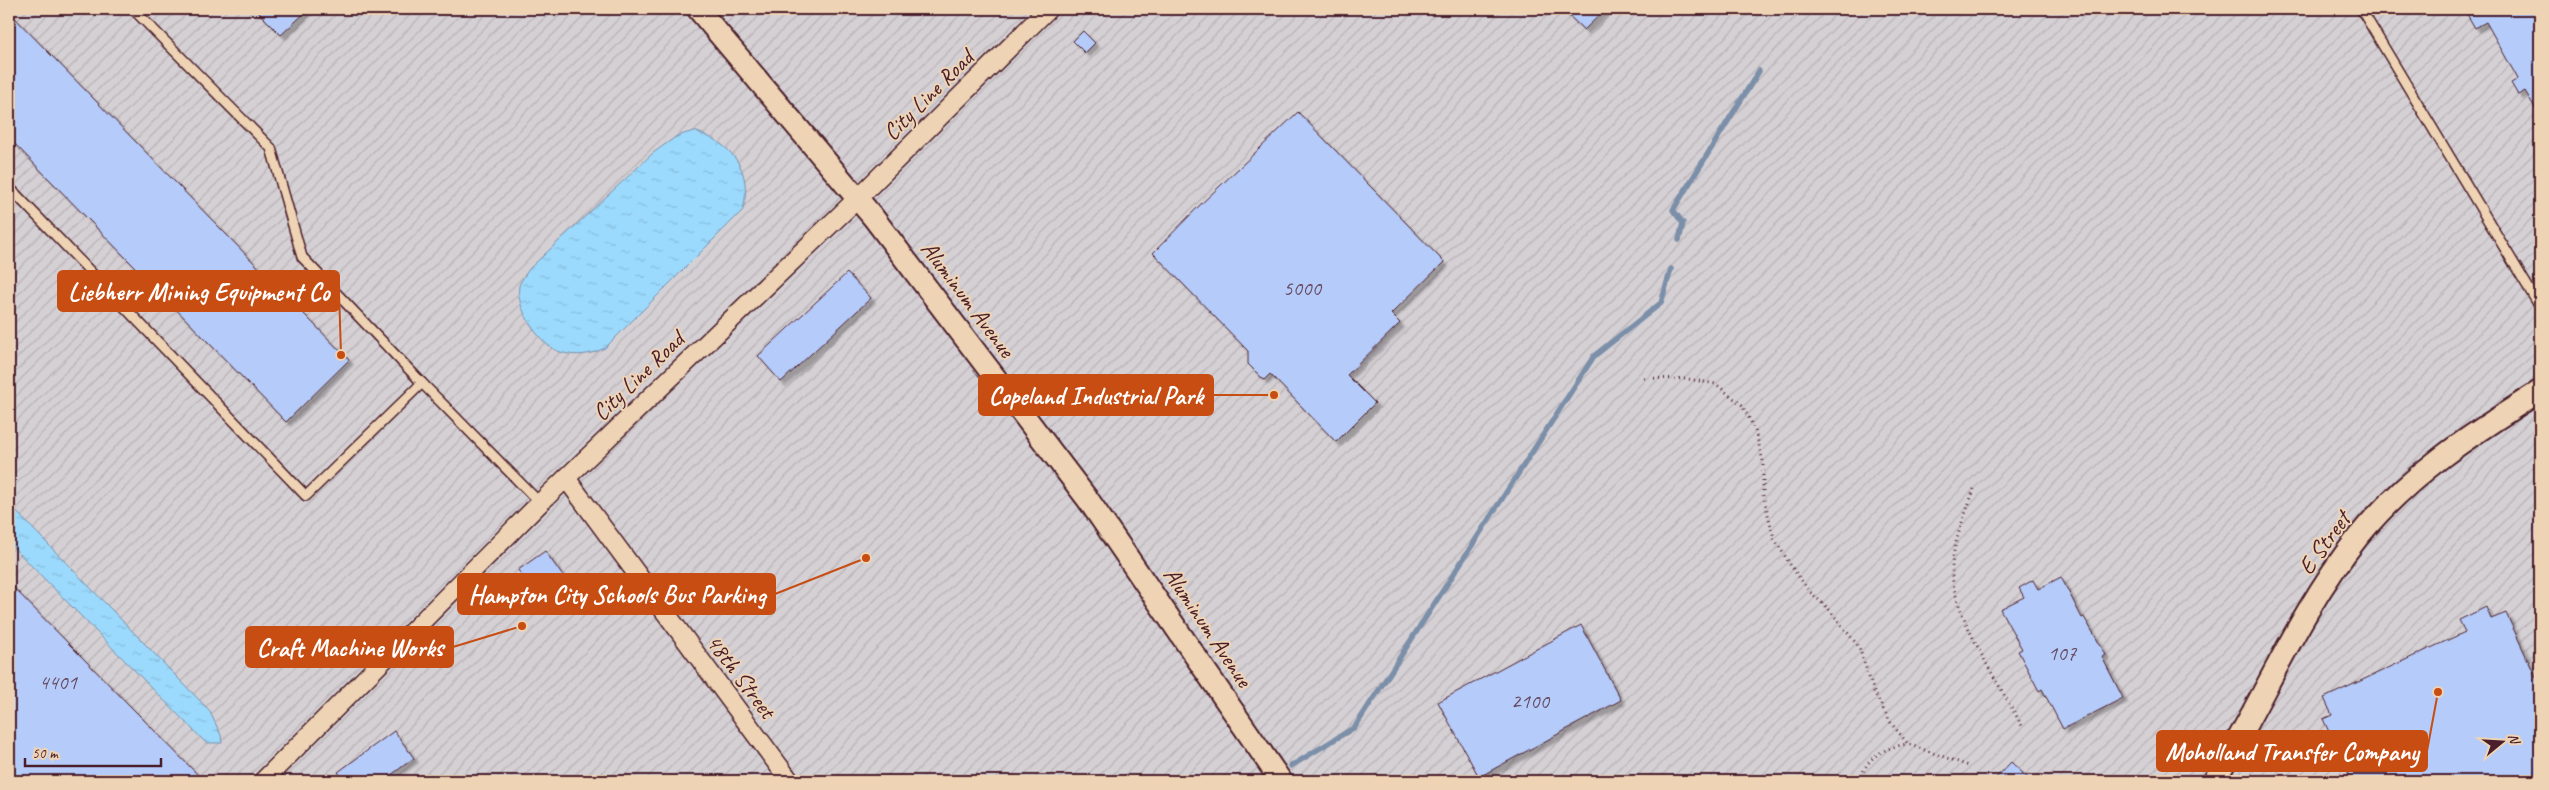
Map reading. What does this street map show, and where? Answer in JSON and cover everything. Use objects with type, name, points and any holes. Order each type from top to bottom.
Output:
[{"type":"street","name":"Aluminum Avenue","points":[[698,9],[858,198],[1089,501],[1281,781]]},
{"type":"street","name":"City Line Road","points":[[263,781],[540,503],[858,198],[1048,9]]},
{"type":"street","name":"E Street","points":[[2214,781],[2315,600],[2359,536],[2396,496],[2437,458],[2540,391]]},
{"type":"street","name":"48th Street","points":[[566,478],[790,781]]},
{"type":"lane","points":[[133,9],[270,148],[302,257],[540,503]]},
{"type":"lane","points":[[2361,9],[2540,307]]},
{"type":"lane","points":[[9,188],[306,496],[422,383]]},
{"type":"path","points":[[1644,378],[1688,379],[1716,384],[1742,405],[1755,430],[1763,461],[1763,495],[1774,538],[1810,592],[1828,608],[1859,647],[1874,692],[1891,723],[1908,744]]},
{"type":"path","points":[[1974,488],[1959,534],[1952,569],[1954,594],[1963,618],[2022,726]]},
{"type":"path","points":[[1861,781],[1862,771],[1875,754],[1893,746],[1908,744],[1968,766]]},
{"type":"shaded area","points":[[9,9],[2540,9],[2540,781],[9,781]]},
{"type":"water","points":[[694,131],[719,143],[736,160],[745,182],[743,210],[605,348],[588,354],[577,355],[566,354],[552,348],[537,334],[525,315],[519,295],[519,286],[523,278],[529,269],[653,153],[677,136]]},
{"type":"water","points":[[9,504],[209,710],[221,735],[222,743],[206,743],[9,543]]},
{"type":"building","points":[[255,9],[309,9],[281,35]]},
{"type":"building","points":[[1562,9],[1606,9],[1584,30]]},
{"type":"building","points":[[2464,9],[2540,9],[2540,116],[2525,91],[2518,95],[2511,83],[2518,79],[2486,22],[2475,28]]},
{"type":"building","points":[[9,12],[349,360],[286,422],[9,138]]},
{"type":"building","points":[[1083,31],[1095,43],[1085,53],[1073,41]]},
{"type":"building","points":[[1298,112],[1444,262],[1391,314],[1400,323],[1347,375],[1375,403],[1336,442],[1270,374],[1264,380],[1248,364],[1248,351],[1153,253],[1200,205]]},
{"type":"building","points":[[847,273],[871,298],[781,382],[758,356]]},
{"type":"building","points":[[545,551],[570,586],[548,601],[538,587],[533,591],[518,570]]},
{"type":"building","points":[[2061,577],[2082,618],[2084,617],[2106,655],[2102,657],[2123,698],[2063,729],[2042,689],[2039,691],[2018,651],[2022,649],[2000,609],[2024,597],[2019,588],[2033,580],[2038,589]]},
{"type":"building","points":[[9,583],[204,781],[9,781]]},
{"type":"building","points":[[2486,607],[2491,619],[2506,613],[2540,686],[2540,781],[2352,781],[2323,719],[2332,715],[2324,698],[2465,632],[2459,620]]},
{"type":"building","points":[[1581,625],[1621,700],[1479,777],[1438,702]]},
{"type":"building","points":[[394,731],[414,758],[383,781],[345,781],[338,772]]},
{"type":"building","points":[[2011,762],[2031,781],[1993,781]]},
{"type":"waterway","points":[[1679,240],[1683,223],[1673,210],[1759,71]]},
{"type":"waterway","points":[[1291,766],[1355,727],[1594,356],[1661,303],[1671,269]]},
{"type":"place","name":"Liebherr Mining Equipment Co","points":[[341,355]]},
{"type":"place","name":"Copeland Industrial Park","points":[[1274,395]]},
{"type":"place","name":"Hampton City Schools Bus Parking","points":[[866,558]]},
{"type":"place","name":"Craft Machine Works","points":[[522,626]]},
{"type":"place","name":"Moholland Transfer Company","points":[[2438,692]]}]
